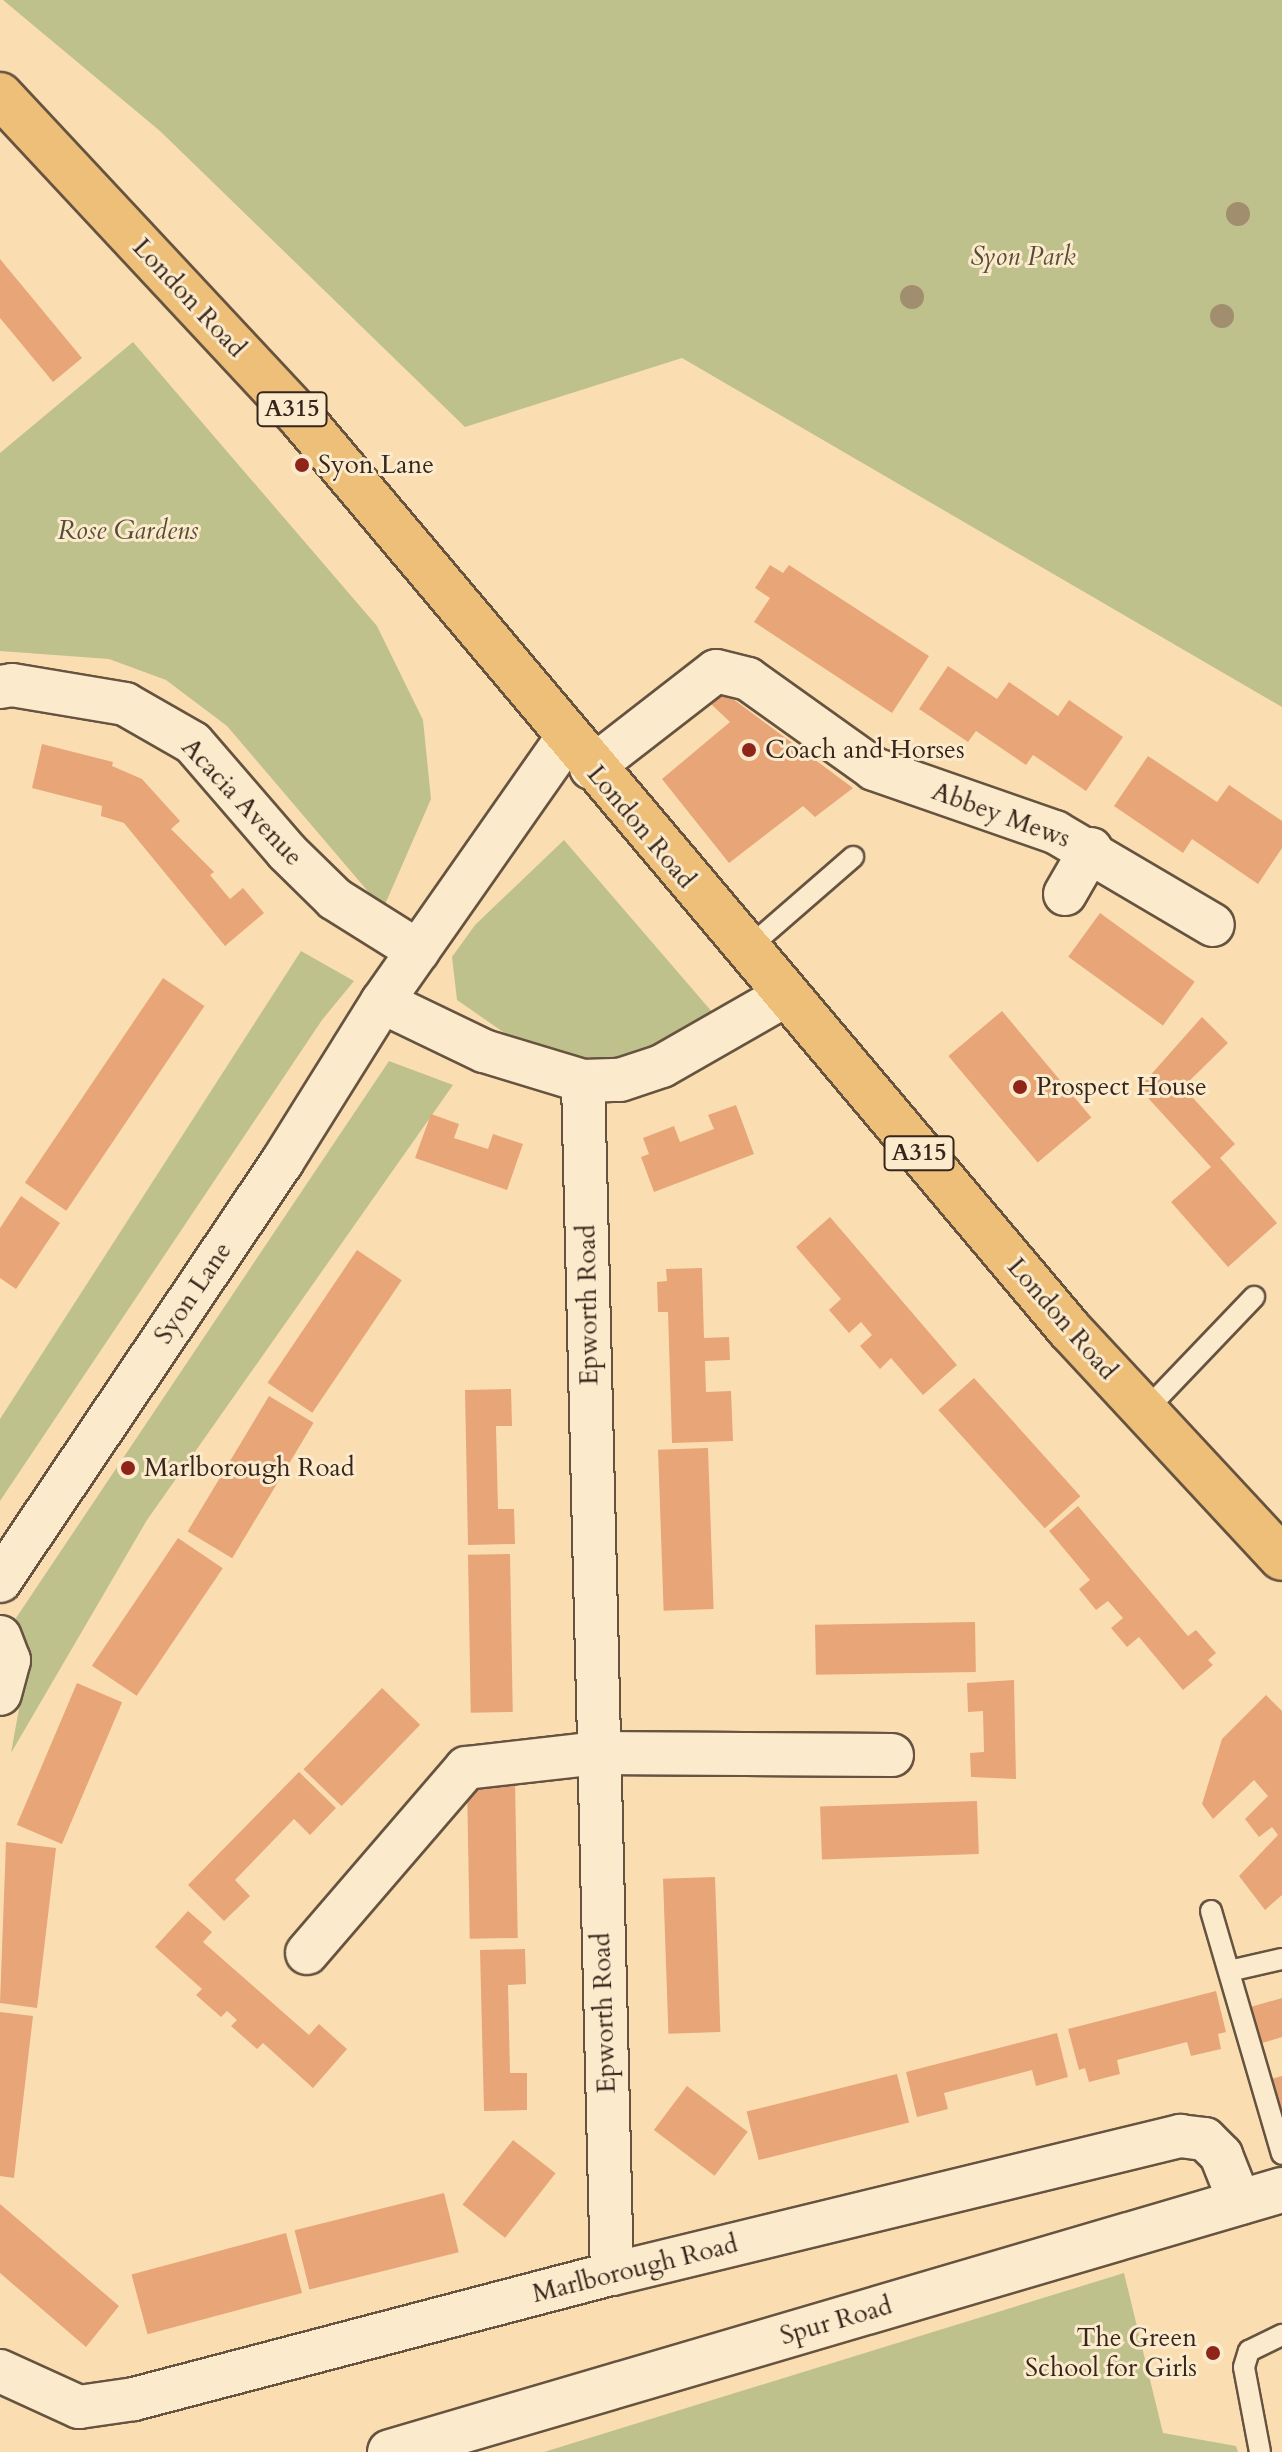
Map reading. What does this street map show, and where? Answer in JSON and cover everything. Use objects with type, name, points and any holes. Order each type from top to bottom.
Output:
[{"type":"main road","name":"London Road","points":[[0,95],[302,419],[578,753],[746,950],[1145,1411],[1282,1558]]},
{"type":"main road","name":"Spur Road","points":[[390,2452],[1282,2190]]},
{"type":"street","name":"Abbey Mews","points":[[578,753],[716,671],[748,679],[874,769],[1091,849],[1213,925]]},
{"type":"street","name":"Acacia Avenue","points":[[0,687],[12,685],[125,704],[193,743],[287,852],[335,899],[418,951]]},
{"type":"street","name":"Syon Lane","points":[[0,1581],[282,1162],[382,1002],[418,951],[578,753]]},
{"type":"street","name":"Abbey Mews","points":[[1065,894],[1091,849]]},
{"type":"street","points":[[382,1002],[484,1051],[583,1081],[620,1080],[662,1066],[786,995]]},
{"type":"street","name":"Epworth Road","points":[[583,1081],[612,2274]]},
{"type":"street","points":[[0,1637],[9,1660],[0,1694]]},
{"type":"street","points":[[307,1953],[466,1768],[597,1753],[892,1755]]},
{"type":"street","name":"Marlborough Road","points":[[0,2371],[79,2407],[120,2401],[612,2274],[1180,2136],[1205,2139],[1221,2155],[1240,2203]]},
{"type":"lane","points":[[746,950],[853,857]]},
{"type":"lane","points":[[1145,1411],[1254,1297]]},
{"type":"lane","points":[[1211,1911],[1282,2154]]},
{"type":"lane","points":[[1229,1971],[1282,1959]]},
{"type":"lane","points":[[1260,2452],[1244,2367],[1249,2351],[1282,2335]]},
{"type":"green space","name":"Syon Park","points":[[3,0],[1282,0],[1282,707],[682,358],[465,427],[160,131]]},
{"type":"green space","name":"Rose Gardens","points":[[133,342],[377,626],[423,720],[431,799],[383,909],[227,726],[166,680],[109,659],[0,651],[0,453]]},
{"type":"green space","points":[[564,840],[713,1013],[645,1052],[607,1061],[532,1052],[457,1000],[452,957],[475,925]]},
{"type":"green space","points":[[301,951],[354,981],[322,1020],[0,1501],[0,1419]]},
{"type":"green space","points":[[389,1061],[453,1085],[147,1520],[11,1753],[28,1659],[16,1618]]},
{"type":"green space","points":[[1124,2273],[1163,2433],[1236,2446],[1238,2452],[544,2452]]},
{"type":"building","points":[[0,259],[82,358],[53,382],[0,318]]},
{"type":"building","points":[[770,565],[783,573],[789,565],[929,656],[892,713],[754,622],[770,598],[755,588]]},
{"type":"building","points":[[948,666],[997,699],[1009,682],[1058,716],[1069,700],[1123,737],[1086,791],[1033,755],[1026,765],[976,731],[968,742],[919,709]]},
{"type":"building","name":"Coach and Horses","points":[[725,693],[853,788],[815,817],[803,806],[729,863],[662,779],[730,722],[711,704]]},
{"type":"building","points":[[42,744],[113,762],[112,766],[142,779],[180,821],[171,829],[214,872],[210,875],[230,899],[243,888],[264,913],[225,946],[124,823],[101,816],[102,806],[32,788]]},
{"type":"building","points":[[1148,756],[1217,802],[1229,785],[1282,821],[1282,848],[1258,884],[1192,839],[1183,853],[1114,806]]},
{"type":"building","points":[[1100,913],[1195,982],[1163,1025],[1068,957]]},
{"type":"building","points":[[163,978],[204,1006],[66,1211],[25,1183]]},
{"type":"building","name":"Prospect House","points":[[1002,1011],[1091,1117],[1038,1162],[948,1056]]},
{"type":"building","points":[[1202,1017],[1228,1043],[1183,1087],[1235,1144],[1220,1158],[1277,1223],[1228,1267],[1171,1202],[1211,1167],[1139,1088]]},
{"type":"building","points":[[736,1105],[754,1154],[654,1192],[641,1157],[649,1154],[643,1138],[674,1126],[680,1142],[714,1129],[708,1115]]},
{"type":"building","points":[[431,1114],[459,1124],[454,1138],[488,1149],[493,1134],[523,1144],[507,1190],[415,1158]]},
{"type":"building","points":[[21,1196],[60,1223],[16,1289],[0,1278],[0,1228]]},
{"type":"building","points":[[830,1217],[957,1365],[923,1395],[891,1358],[880,1369],[860,1346],[872,1335],[861,1322],[849,1333],[829,1310],[841,1299],[796,1247]]},
{"type":"building","points":[[357,1250],[402,1280],[312,1413],[268,1383]]},
{"type":"building","points":[[702,1268],[704,1338],[729,1337],[730,1360],[705,1361],[706,1392],[731,1391],[733,1441],[672,1443],[668,1312],[658,1312],[657,1282],[667,1281],[666,1269]]},
{"type":"building","points":[[974,1378],[1080,1496],[1045,1528],[938,1410]]},
{"type":"building","points":[[511,1389],[512,1426],[496,1426],[498,1509],[514,1509],[515,1544],[468,1545],[465,1390]]},
{"type":"building","points":[[269,1396],[314,1423],[232,1558],[188,1531]]},
{"type":"building","points":[[708,1448],[714,1609],[664,1611],[658,1450]]},
{"type":"building","points":[[1078,1506],[1188,1636],[1196,1630],[1216,1653],[1208,1660],[1213,1665],[1183,1690],[1139,1637],[1127,1647],[1111,1628],[1123,1618],[1108,1601],[1096,1610],[1079,1589],[1090,1580],[1049,1531]]},
{"type":"building","points":[[178,1538],[223,1568],[137,1696],[92,1666]]},
{"type":"building","points":[[510,1554],[513,1712],[471,1713],[468,1555]]},
{"type":"building","points":[[975,1622],[976,1672],[816,1675],[815,1625]]},
{"type":"building","points":[[1014,1680],[1016,1779],[971,1777],[970,1753],[984,1752],[983,1711],[968,1712],[967,1683]]},
{"type":"building","points":[[77,1683],[122,1702],[62,1844],[17,1825]]},
{"type":"building","points":[[382,1688],[420,1725],[342,1806],[304,1769]]},
{"type":"building","points":[[1266,1695],[1282,1711],[1282,1895],[1265,1910],[1239,1876],[1278,1835],[1272,1827],[1259,1837],[1245,1819],[1268,1796],[1254,1780],[1213,1819],[1202,1804],[1222,1739]]},
{"type":"building","points":[[299,1772],[336,1808],[310,1835],[294,1819],[235,1880],[250,1896],[224,1921],[188,1885]]},
{"type":"building","points":[[515,1780],[518,1938],[470,1939],[467,1781]]},
{"type":"building","points":[[977,1801],[979,1854],[822,1859],[820,1806]]},
{"type":"building","points":[[6,1842],[56,1848],[37,2008],[0,2003]]},
{"type":"building","points":[[715,1877],[720,2032],[668,2034],[663,1879]]},
{"type":"building","points":[[188,1911],[212,1932],[203,1942],[309,2035],[319,2024],[347,2049],[313,2088],[263,2043],[257,2049],[231,2026],[237,2020],[227,2011],[221,2017],[196,1995],[202,1989],[155,1947]]},
{"type":"building","points":[[525,1949],[526,1984],[508,1985],[510,2073],[527,2073],[527,2110],[484,2111],[480,1950]]},
{"type":"building","points":[[1216,1991],[1226,2032],[1218,2034],[1221,2049],[1191,2056],[1187,2042],[1117,2060],[1120,2074],[1089,2082],[1085,2068],[1079,2070],[1068,2029]]},
{"type":"building","points":[[1282,1998],[1282,2037],[1259,2044],[1247,2008]]},
{"type":"building","points":[[0,2012],[33,2016],[14,2178],[0,2176]]},
{"type":"building","points":[[1057,2033],[1068,2077],[1036,2086],[1032,2070],[944,2093],[948,2109],[917,2117],[906,2072]]},
{"type":"building","points":[[897,2074],[909,2123],[759,2160],[747,2111]]},
{"type":"building","points":[[1282,2076],[1282,2131],[1267,2080]]},
{"type":"building","points":[[687,2086],[748,2132],[715,2176],[654,2130]]},
{"type":"building","points":[[513,2140],[556,2173],[505,2238],[463,2205]]},
{"type":"building","points":[[444,2193],[459,2252],[309,2289],[295,2230]]},
{"type":"building","points":[[0,2204],[119,2306],[86,2347],[0,2273]]},
{"type":"building","points":[[286,2233],[302,2293],[147,2334],[131,2274]]},
{"type":"place","name":"Syon Lane","points":[[302,465]]},
{"type":"place","name":"Coach and Horses","points":[[749,750]]},
{"type":"place","name":"Prospect House","points":[[1020,1087]]},
{"type":"place","name":"Marlborough Road","points":[[128,1468]]},
{"type":"place","name":"The Green School for Girls","points":[[1213,2353]]}]
